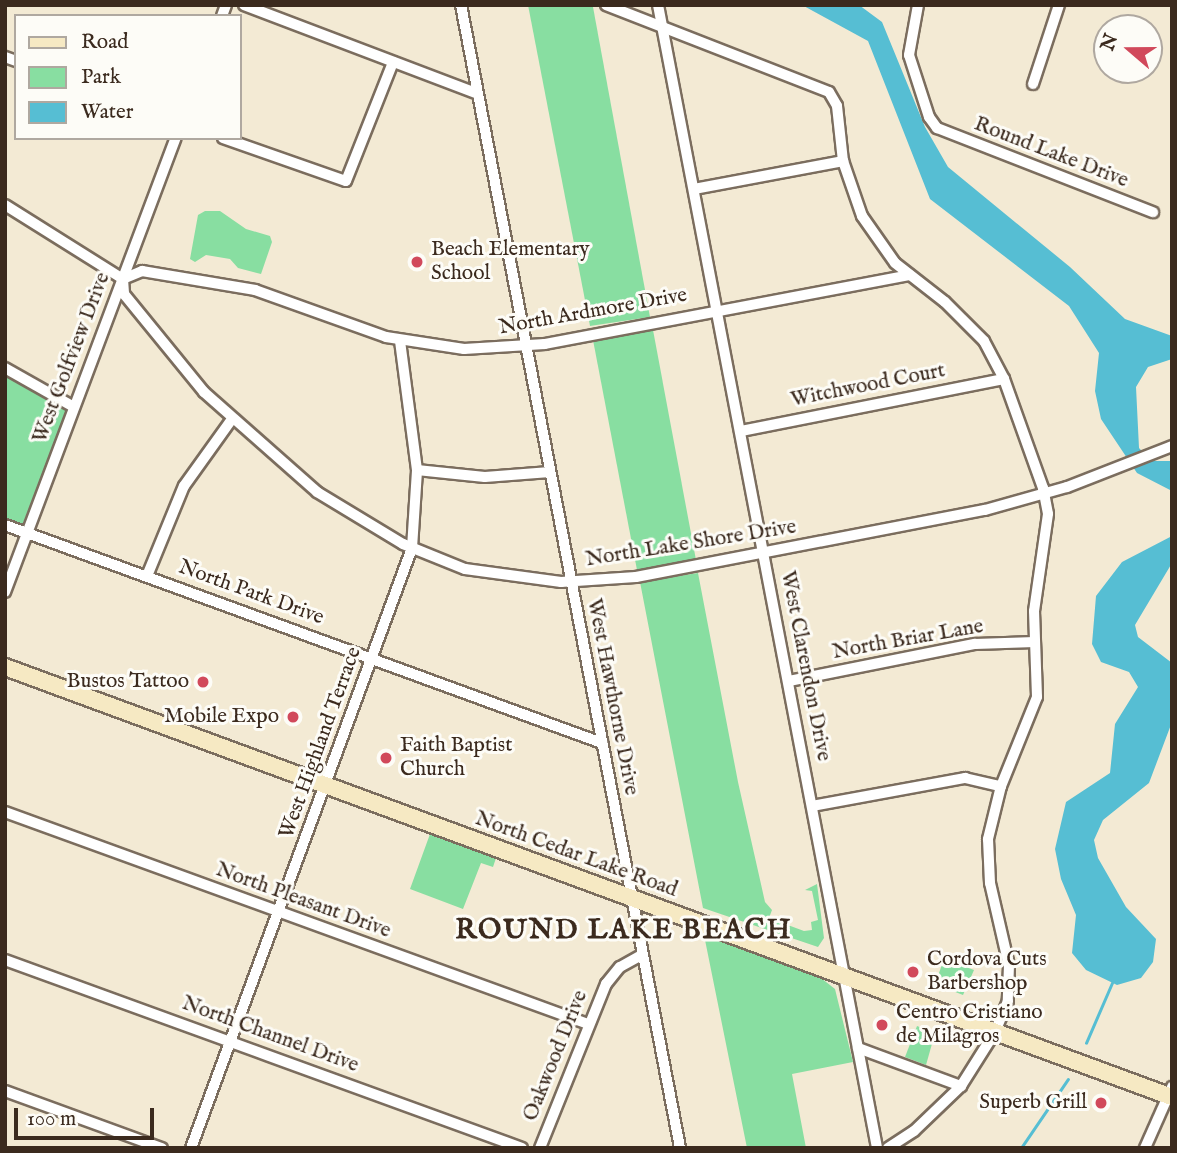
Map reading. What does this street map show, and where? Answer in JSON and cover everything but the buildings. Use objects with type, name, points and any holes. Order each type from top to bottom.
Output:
[{"type":"main road","name":"North Cedar Lake Road","points":[[5,667],[995,1032],[1171,1093]]},
{"type":"street","points":[[244,5],[478,94]]},
{"type":"street","name":"West Hawthorne Drive","points":[[461,5],[680,1148]]},
{"type":"street","points":[[606,5],[831,94],[837,106],[844,161],[862,216],[882,247],[910,275],[968,322],[984,341],[1004,379],[1044,494],[1048,514],[1034,611],[1037,698],[993,810],[988,862],[1011,981],[995,1032],[961,1086],[914,1131],[888,1148]]},
{"type":"street","name":"West Clarendon Drive","points":[[658,5],[789,681],[841,973],[877,1148]]},
{"type":"street","name":"Round Lake Drive","points":[[918,5],[909,55],[929,117],[937,128],[1153,212]]},
{"type":"street","points":[[1033,84],[1059,5]]},
{"type":"street","points":[[229,140],[346,181],[393,62]]},
{"type":"street","name":"West Golfview Drive","points":[[5,592],[175,140]]},
{"type":"street","points":[[694,189],[844,161]]},
{"type":"street","points":[[5,205],[123,279]]},
{"type":"street","name":"North Ardmore Drive","points":[[123,279],[142,271],[255,290],[400,340],[464,349],[526,346],[910,275]]},
{"type":"street","name":"North Lake Shore Drive","points":[[123,279],[124,294],[204,392],[317,492],[412,548],[465,569],[571,582],[636,577],[1044,494],[1172,446]]},
{"type":"street","name":"West Highland Terrace","points":[[191,1148],[412,548],[417,470],[400,340]]},
{"type":"street","points":[[5,368],[74,407]]},
{"type":"street","name":"Witchwood Court","points":[[741,431],[1004,379]]},
{"type":"street","points":[[147,576],[184,486],[232,419]]},
{"type":"street","points":[[417,470],[485,477],[550,471]]},
{"type":"street","name":"North Park Drive","points":[[5,525],[602,743]]},
{"type":"street","name":"North Briar Lane","points":[[789,681],[975,644],[1035,642]]},
{"type":"street","points":[[812,806],[965,778],[1001,786]]},
{"type":"street","name":"North Pleasant Drive","points":[[5,812],[588,1024]]},
{"type":"street","name":"Oakwood Drive","points":[[540,1148],[606,984],[620,967],[643,954]]},
{"type":"street","name":"North Channel Drive","points":[[5,960],[522,1148]]},
{"type":"street","points":[[858,1048],[961,1086]]},
{"type":"street","points":[[5,1091],[162,1148]]},
{"type":"street","points":[[1145,1148],[1171,1093]]},
{"type":"green space","points":[[528,5],[593,7],[650,317],[590,326]]},
{"type":"green space","points":[[205,211],[220,211],[246,229],[270,236],[272,242],[261,274],[238,268],[230,259],[206,255],[195,262],[190,259],[198,215]]},
{"type":"green space","points":[[653,330],[696,560],[637,570],[593,340]]},
{"type":"green space","points":[[5,366],[70,405],[20,531],[5,525]]},
{"type":"green space","points":[[698,573],[738,782],[765,902],[772,910],[769,918],[804,931],[812,930],[811,922],[818,920],[812,891],[805,890],[817,884],[824,938],[818,947],[703,908],[640,582]]},
{"type":"green space","points":[[430,834],[496,858],[493,867],[481,863],[463,909],[410,889]]},
{"type":"green space","points":[[704,935],[821,978],[835,989],[853,1062],[792,1074],[806,1148],[747,1148]]},
{"type":"green space","points":[[944,959],[974,970],[963,995],[935,984]]},
{"type":"green space","points":[[917,1026],[935,1033],[926,1065],[905,1057]]},
{"type":"water","points":[[802,5],[859,5],[882,22],[925,127],[948,167],[1070,267],[1125,319],[1172,336],[1172,359],[1148,367],[1136,387],[1139,448],[1151,461],[1172,461],[1172,491],[1137,473],[1101,419],[1095,391],[1099,353],[1069,306],[930,199],[868,41]]},
{"type":"water","points":[[1172,536],[1172,563],[1135,625],[1138,637],[1172,663],[1172,722],[1149,783],[1103,820],[1094,840],[1098,858],[1126,907],[1156,939],[1153,962],[1141,978],[1117,985],[1086,970],[1072,953],[1076,915],[1061,879],[1055,849],[1066,802],[1110,773],[1115,724],[1138,687],[1129,672],[1101,662],[1092,644],[1096,596],[1122,562]]},
{"type":"waterway","points":[[1086,1043],[1112,983]]},
{"type":"waterway","points":[[1021,1148],[1068,1079]]},
{"type":"place","name":"Beach Elementary School","points":[[417,262]]},
{"type":"place","name":"Bustos Tattoo","points":[[203,682]]},
{"type":"place","name":"Mobile Expo","points":[[293,717]]},
{"type":"place","name":"Faith Baptist Church","points":[[386,758]]},
{"type":"place","name":"Cordova Cuts Barbershop","points":[[913,972]]},
{"type":"place","name":"Centro Cristiano de Milagros","points":[[882,1025]]},
{"type":"place","name":"Superb Grill","points":[[1101,1103]]},
{"type":"district","name":"ROUND LAKE BEACH","points":[[624,931]]}]
